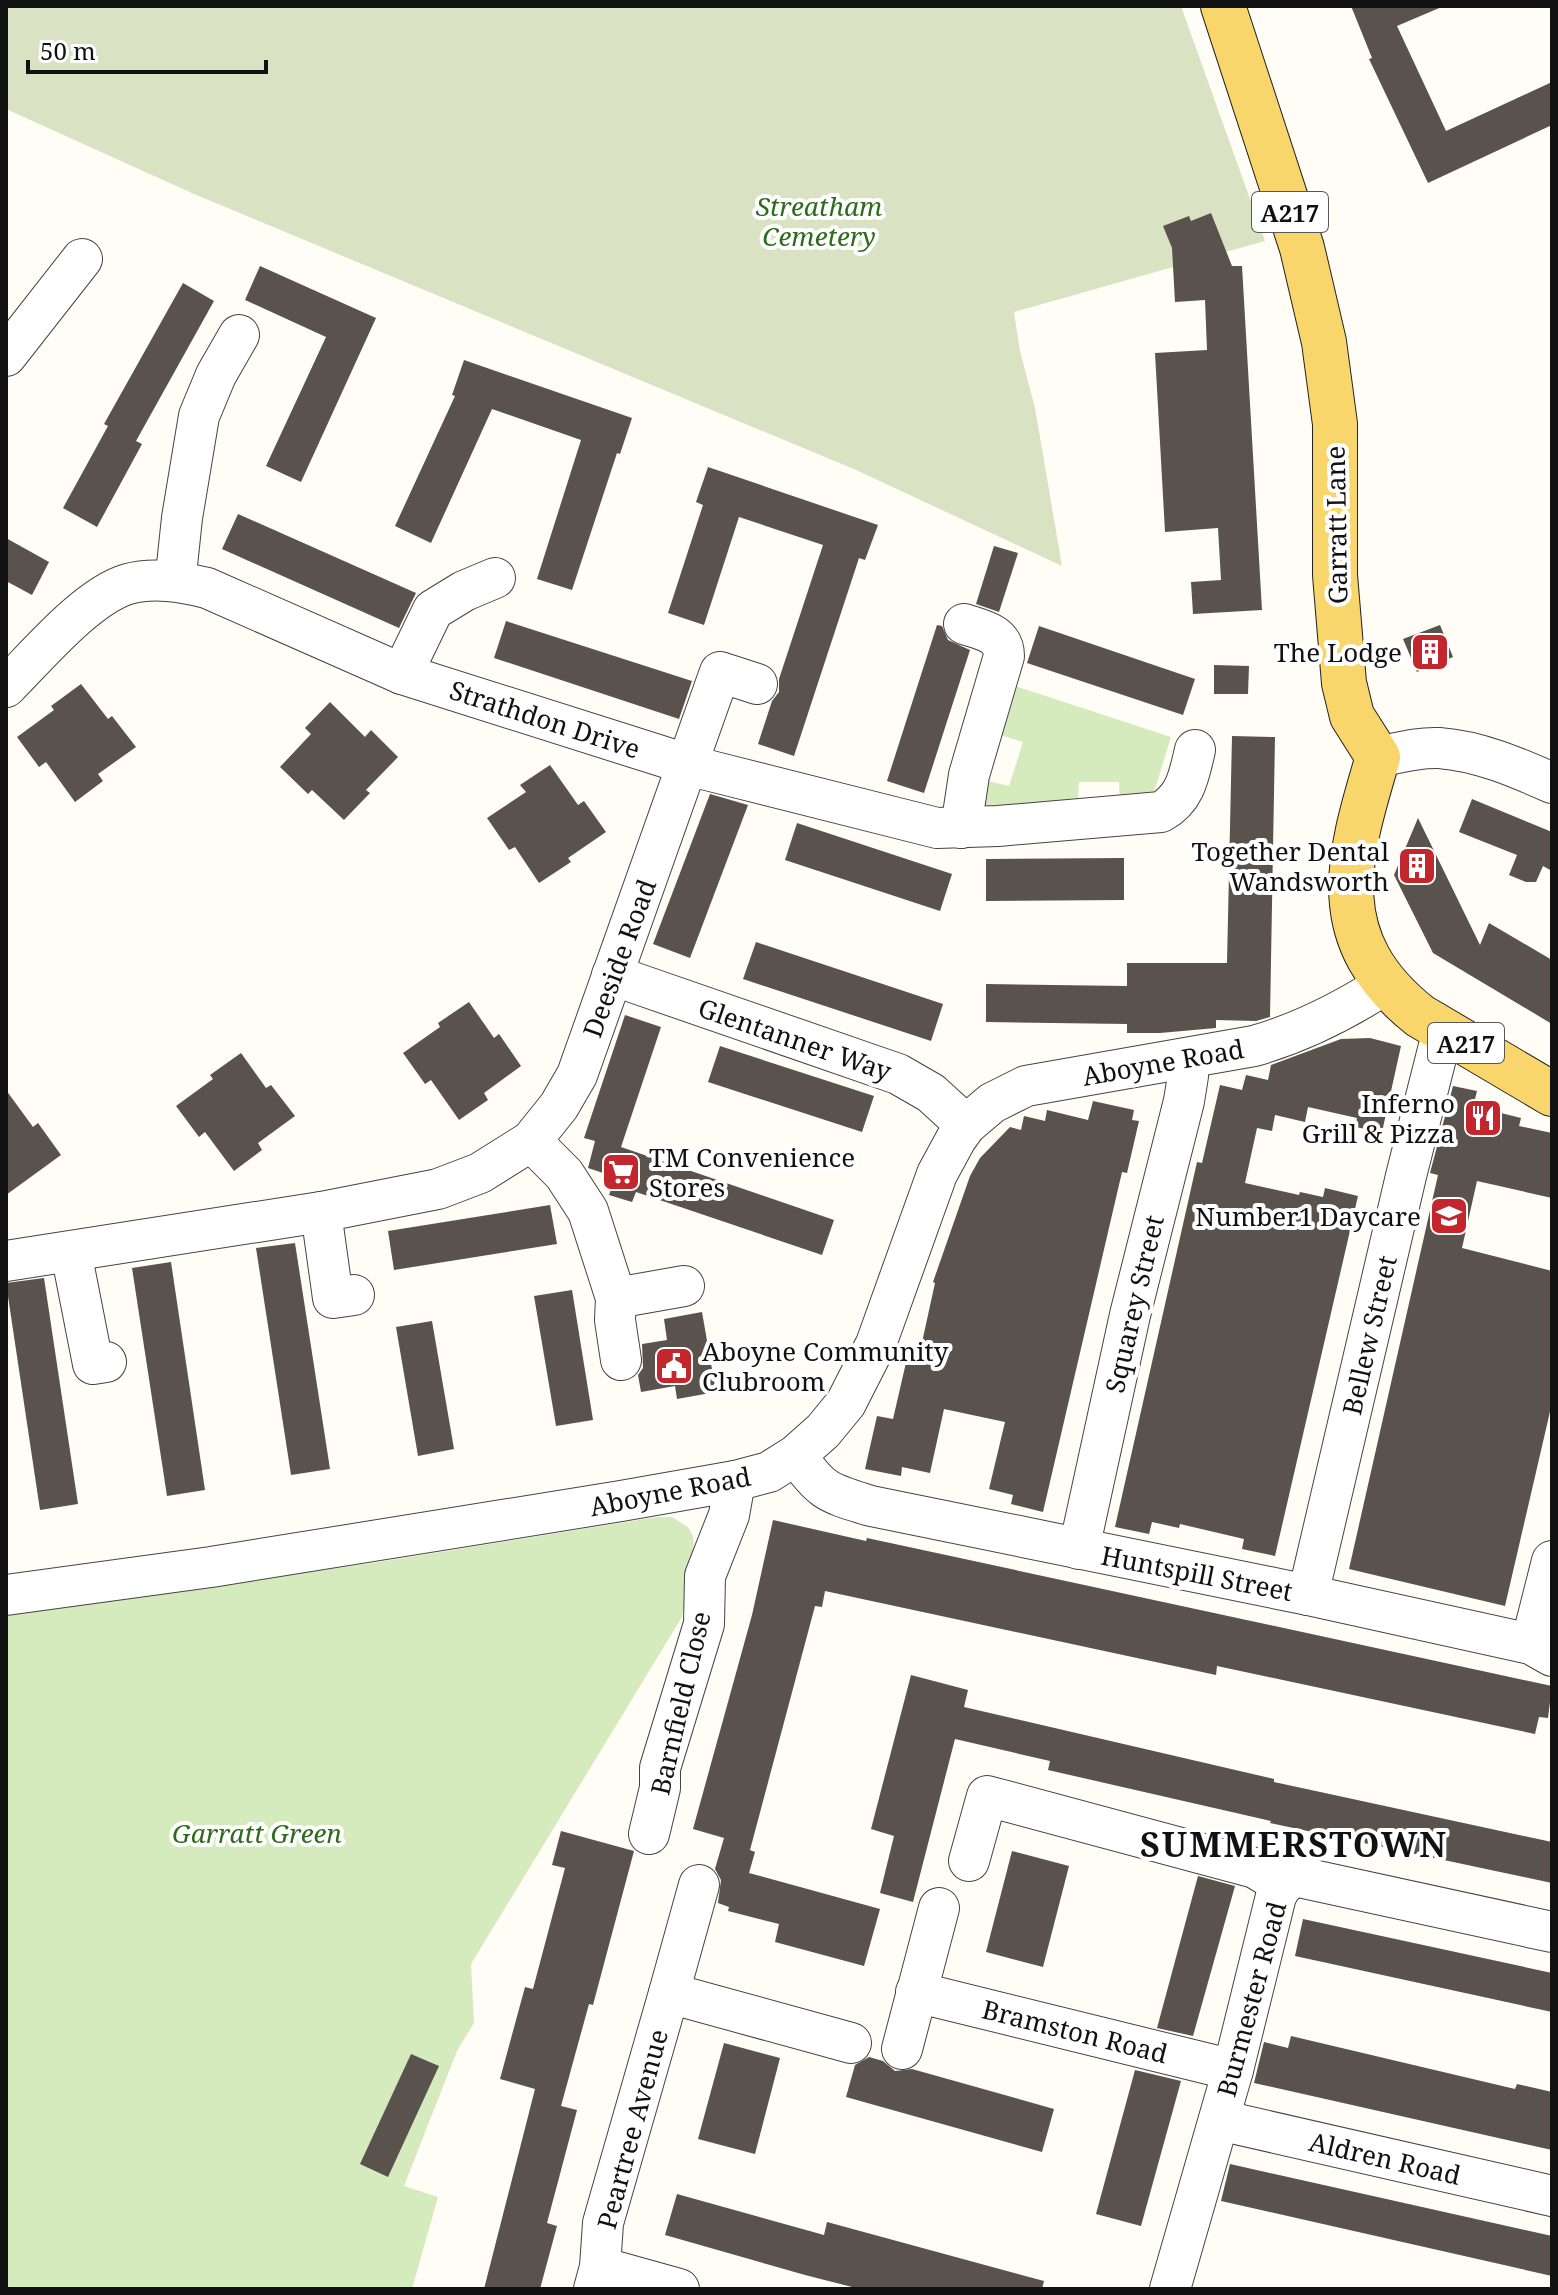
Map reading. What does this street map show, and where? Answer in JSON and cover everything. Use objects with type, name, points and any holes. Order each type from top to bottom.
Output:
[{"type":"main road","name":"Garratt Lane","points":[[1223,6],[1302,248],[1324,342],[1335,424],[1335,575],[1341,659],[1352,716],[1378,757]]},
{"type":"main road","name":"A217","points":[[1378,757],[1361,815],[1351,873],[1356,934],[1369,961],[1404,1003],[1443,1030],[1552,1094]]},
{"type":"street","points":[[6,356],[82,259]]},
{"type":"street","points":[[178,581],[182,518],[199,416],[216,375],[239,335]]},
{"type":"street","points":[[402,674],[433,610],[464,591],[495,578]]},
{"type":"street","name":"Strathdon Drive","points":[[6,687],[97,599],[129,584],[178,581],[207,588],[402,674],[688,765],[937,828],[1161,812],[1173,806],[1182,795],[1195,750]]},
{"type":"street","points":[[961,828],[969,775],[1004,656],[1002,643],[997,637],[964,624]]},
{"type":"street","points":[[688,765],[720,672],[757,684]]},
{"type":"street","points":[[1378,757],[1422,749],[1461,751],[1504,762],[1552,783]]},
{"type":"street","name":"Deeside Road","points":[[6,1261],[321,1212],[438,1189],[480,1173],[531,1141],[559,1106],[577,1075],[688,765]]},
{"type":"street","name":"Glentanner Way","points":[[612,975],[898,1074],[931,1093],[966,1125]]},
{"type":"street","name":"Aboyne Road","points":[[6,1595],[211,1567],[735,1481],[769,1472],[796,1455],[823,1431],[846,1403],[876,1344],[937,1174],[966,1125],[992,1103],[1026,1086],[1254,1046],[1287,1037],[1348,1009],[1387,983]]},
{"type":"street","name":"Bellew Street","points":[[1308,1595],[1402,1191],[1443,1030]]},
{"type":"street","name":"Squarey Street","points":[[1079,1549],[1130,1315],[1184,1101],[1188,1076],[1184,1059]]},
{"type":"street","points":[[531,1141],[564,1174],[588,1211],[616,1298],[615,1320],[621,1360]]},
{"type":"street","points":[[321,1212],[333,1298],[354,1295]]},
{"type":"street","points":[[71,1252],[93,1364],[106,1362]]},
{"type":"street","points":[[616,1298],[684,1286]]},
{"type":"street","name":"Huntspill Street","points":[[796,1455],[828,1493],[871,1506],[1308,1595],[1542,1650],[1552,1561]]},
{"type":"street","name":"Barnfield Close","points":[[649,1834],[660,1788],[660,1768],[704,1624],[705,1576],[729,1515],[735,1481]]},
{"type":"street","points":[[969,1861],[987,1796],[1255,1868],[1283,1885]]},
{"type":"street","name":"Burmester Road","points":[[1170,2289],[1233,2070],[1276,1896],[1283,1885],[1292,1877],[1299,1877],[1552,1932]]},
{"type":"street","name":"Peartree Avenue","points":[[597,2278],[603,2223],[699,1885]]},
{"type":"street","points":[[902,2049],[939,1908]]},
{"type":"street","name":"Bramston Road","points":[[916,1992],[1233,2070]]},
{"type":"street","name":"Peartree Avenue","points":[[669,1993],[851,2043]]},
{"type":"street","name":"Aldren Road","points":[[1219,2120],[1552,2196]]},
{"type":"street","points":[[597,2278],[679,2289]]},
{"type":"green space","name":"Streatham Cemetery","points":[[6,6],[1181,6],[1265,241],[1014,312],[1020,351],[1035,408],[1062,566],[856,470],[194,194],[6,109]]},
{"type":"green space","points":[[1006,683],[1171,737],[1149,799],[1120,806],[1119,782],[1079,782],[1078,798],[979,809],[983,780],[1009,786],[1023,742],[991,732]]},
{"type":"green space","name":"Garratt Green","points":[[672,1517],[688,1527],[693,1536],[694,1550],[682,1617],[471,1964],[474,2023],[457,2051],[404,2186],[438,2197],[412,2289],[6,2289],[6,1614],[372,1563]]},
{"type":"building","points":[[1351,6],[1444,6],[1397,26],[1446,131],[1552,82],[1552,125],[1428,183],[1369,59],[1372,58]]},
{"type":"building","points":[[1211,213],[1232,266],[1242,266],[1262,610],[1193,614],[1191,582],[1221,580],[1218,528],[1165,532],[1155,353],[1207,350],[1205,300],[1175,302],[1172,248],[1163,226],[1189,216],[1191,221]]},
{"type":"building","points":[[260,266],[376,318],[301,482],[266,466],[326,337],[245,300]]},
{"type":"building","points":[[183,283],[214,301],[136,441],[142,444],[97,527],[63,508],[108,426],[104,424]]},
{"type":"building","points":[[464,360],[632,418],[620,454],[617,453],[572,590],[537,579],[581,440],[492,409],[431,543],[395,526],[455,396],[452,395]]},
{"type":"building","points":[[708,467],[878,525],[865,560],[859,558],[794,756],[758,744],[772,701],[779,692],[779,679],[823,545],[739,517],[704,625],[668,613],[703,505],[696,502]]},
{"type":"building","points":[[238,514],[416,593],[399,628],[222,549]]},
{"type":"building","points":[[6,538],[49,562],[32,595],[6,581]]},
{"type":"building","points":[[994,546],[1018,553],[999,612],[976,604]]},
{"type":"building","points":[[506,621],[692,681],[679,719],[494,658]]},
{"type":"building","points":[[937,625],[942,626],[948,640],[970,650],[924,793],[887,781]]},
{"type":"building","name":"The Lodge","points":[[1440,625],[1453,657],[1417,672],[1403,639]]},
{"type":"building","points":[[1039,626],[1195,679],[1183,715],[1027,663]]},
{"type":"building","points":[[1214,665],[1249,666],[1248,694],[1214,694]]},
{"type":"building","points":[[81,684],[108,719],[112,716],[136,747],[98,774],[103,781],[75,802],[46,762],[39,767],[17,737],[54,710],[51,706]]},
{"type":"building","points":[[330,702],[365,737],[371,730],[398,757],[366,790],[370,793],[344,820],[312,790],[308,794],[280,767],[311,734],[305,728]]},
{"type":"building","points":[[1232,736],[1275,737],[1270,1017],[1256,1021],[1216,1020],[1216,1028],[1160,1033],[1127,1033],[1127,1024],[986,1022],[986,984],[1127,986],[1127,963],[1227,963]]},
{"type":"building","points":[[550,765],[578,805],[584,801],[606,832],[568,858],[571,862],[539,883],[515,847],[509,850],[487,818],[526,792],[520,785]]},
{"type":"building","points":[[710,794],[748,805],[690,958],[653,944]]},
{"type":"building","points":[[1472,799],[1552,832],[1552,871],[1543,866],[1536,882],[1526,882],[1509,875],[1517,855],[1459,832]]},
{"type":"building","points":[[1418,818],[1480,945],[1489,923],[1552,960],[1552,1024],[1433,953],[1394,875]]},
{"type":"building","points":[[797,823],[952,874],[940,911],[785,860]]},
{"type":"building","points":[[1124,858],[1124,900],[986,901],[986,859]]},
{"type":"building","points":[[756,942],[943,1004],[931,1041],[743,979]]},
{"type":"building","points":[[469,1002],[494,1038],[499,1034],[521,1066],[484,1093],[488,1100],[459,1120],[431,1080],[425,1084],[403,1053]]},
{"type":"building","points":[[625,1015],[661,1027],[621,1147],[834,1220],[822,1255],[636,1192],[632,1202],[609,1195],[615,1177],[588,1168],[595,1141],[584,1138]]},
{"type":"building","points":[[1370,1038],[1401,1046],[1382,1132],[1355,1127],[1357,1118],[1308,1107],[1305,1122],[1275,1115],[1272,1131],[1257,1128],[1245,1183],[1299,1195],[1300,1192],[1323,1197],[1325,1188],[1358,1196],[1275,1556],[1242,1549],[1244,1539],[1180,1524],[1179,1528],[1152,1522],[1149,1534],[1115,1527],[1197,1162],[1202,1163],[1220,1085],[1242,1090],[1246,1075],[1268,1080],[1271,1065],[1341,1039]]},
{"type":"building","points":[[720,1046],[874,1096],[862,1132],[708,1082]]},
{"type":"building","points":[[241,1053],[266,1088],[271,1085],[295,1116],[258,1143],[262,1150],[234,1171],[205,1132],[199,1137],[176,1106],[213,1079],[210,1075]]},
{"type":"building","points":[[1453,1086],[1477,1091],[1475,1099],[1499,1105],[1497,1112],[1521,1118],[1519,1126],[1552,1133],[1552,1198],[1477,1181],[1462,1248],[1552,1271],[1552,1403],[1505,1606],[1349,1569],[1438,1175],[1430,1173]]},
{"type":"building","points":[[6,1090],[33,1127],[38,1123],[61,1155],[6,1195]]},
{"type":"building","points":[[1093,1101],[1134,1110],[1132,1120],[1139,1121],[1127,1173],[1122,1172],[1043,1512],[1011,1504],[1013,1495],[989,1489],[1005,1422],[944,1409],[930,1473],[902,1467],[901,1476],[865,1469],[877,1416],[893,1419],[908,1354],[919,1356],[933,1282],[970,1176],[980,1158],[1010,1127],[1021,1130],[1024,1116],[1045,1121],[1047,1110],[1088,1120]]},
{"type":"building","points":[[550,1205],[557,1244],[394,1270],[388,1231]]},
{"type":"building","points":[[295,1243],[330,1469],[291,1475],[256,1248]]},
{"type":"building","points":[[171,1262],[205,1490],[167,1496],[132,1268]]},
{"type":"building","points":[[44,1278],[78,1504],[40,1510],[6,1283]]},
{"type":"building","points":[[572,1290],[593,1420],[556,1426],[534,1296]]},
{"type":"building","name":"Aboyne Community Clubroom","points":[[702,1312],[716,1392],[677,1399],[675,1386],[641,1392],[638,1375],[643,1368],[642,1344],[667,1340],[664,1319]]},
{"type":"building","points":[[432,1321],[454,1449],[418,1456],[396,1327]]},
{"type":"building","points":[[773,1520],[1552,1686],[1548,1718],[1539,1717],[1535,1734],[1217,1666],[1216,1675],[825,1591],[822,1607],[815,1606],[750,1850],[755,1852],[749,1873],[880,1909],[864,1966],[775,1942],[779,1924],[728,1911],[729,1907],[718,1903],[721,1880],[715,1869],[724,1838],[693,1829],[752,1615]]},
{"type":"building","points":[[911,1675],[968,1690],[964,1707],[1274,1779],[1274,1782],[1552,1842],[1552,1883],[1270,1823],[1048,1770],[1050,1761],[955,1739],[913,1902],[880,1893],[894,1836],[871,1829]]},
{"type":"building","points":[[561,1831],[634,1851],[593,2005],[589,2004],[561,2106],[577,2110],[547,2223],[557,2226],[540,2289],[484,2289],[535,2089],[500,2079],[525,1987],[533,1989],[565,1868],[552,1865]]},
{"type":"building","points":[[1012,1851],[1069,1866],[1043,1967],[986,1952]]},
{"type":"building","points":[[1198,1876],[1235,1886],[1193,2036],[1157,2028]]},
{"type":"building","points":[[1303,1919],[1552,1973],[1552,2012],[1295,1956]]},
{"type":"building","points":[[1291,2036],[1515,2089],[1517,2084],[1552,2092],[1552,2150],[1254,2083],[1264,2042],[1288,2048]]},
{"type":"building","points":[[724,2043],[780,2058],[755,2154],[698,2139]]},
{"type":"building","points":[[411,2054],[439,2066],[388,2177],[360,2164]]},
{"type":"building","points":[[869,2057],[883,2061],[895,2071],[912,2069],[1054,2109],[1042,2152],[846,2097],[855,2065]]},
{"type":"building","points":[[1135,2070],[1181,2081],[1141,2226],[1096,2214]]},
{"type":"building","points":[[1230,2164],[1552,2236],[1552,2276],[1221,2201]]},
{"type":"building","points":[[677,2194],[824,2235],[827,2222],[1044,2281],[1042,2289],[860,2289],[665,2235]]},
{"type":"place","name":"The Lodge","points":[[1430,652]]},
{"type":"place","name":"Together Dental Wandsworth","points":[[1417,866]]},
{"type":"place","name":"Inferno Grill & Pizza","points":[[1483,1118]]},
{"type":"place","name":"TM Convenience Stores","points":[[621,1172]]},
{"type":"place","name":"Number1 Daycare","points":[[1449,1216]]},
{"type":"place","name":"Aboyne Community Clubroom","points":[[674,1366]]},
{"type":"district","name":"SUMMERSTOWN","points":[[1294,1844]]}]
